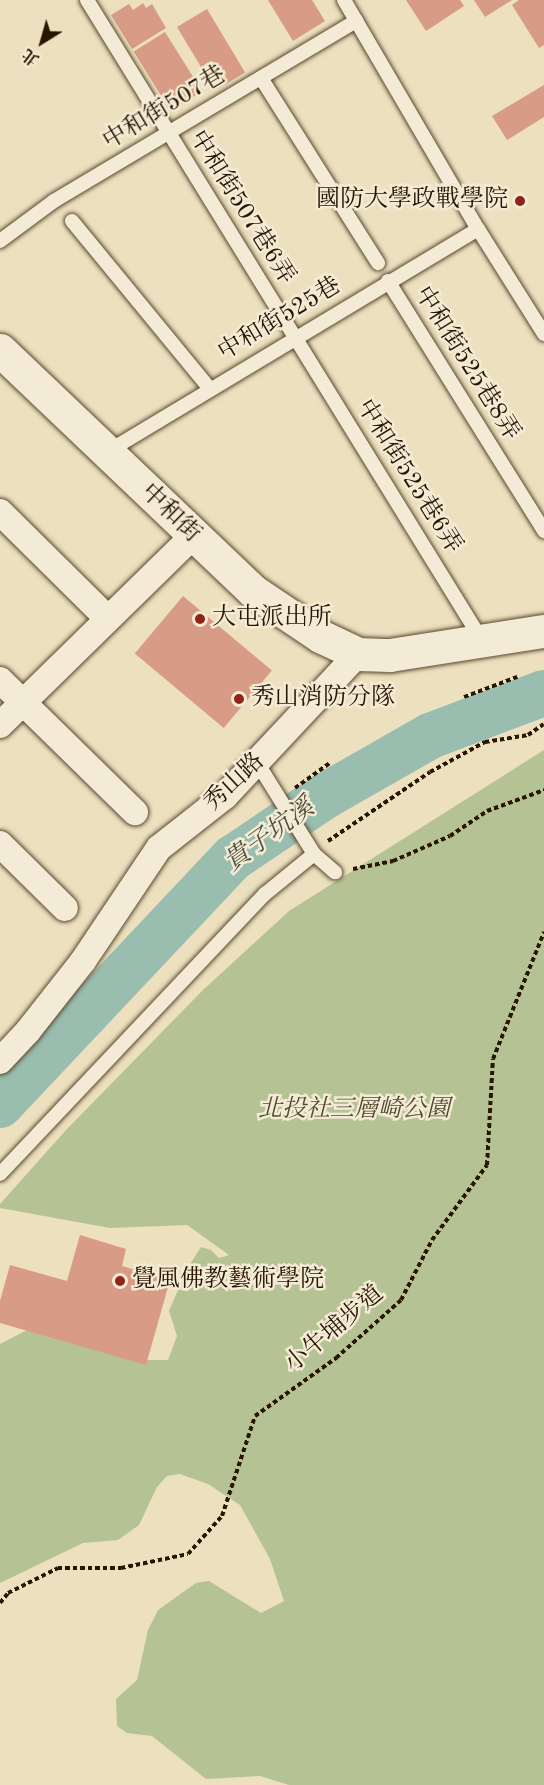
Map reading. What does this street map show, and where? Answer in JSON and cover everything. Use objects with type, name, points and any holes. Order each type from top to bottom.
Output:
[{"type":"street","name":"中和街","points":[[0,350],[192,537],[290,619],[358,654]]},
{"type":"street","points":[[0,512],[107,618]]},
{"type":"street","points":[[0,725],[192,537]]},
{"type":"street","points":[[358,654],[390,656],[544,631]]},
{"type":"street","name":"秀山路","points":[[0,1061],[28,1031],[83,961],[159,848],[225,796],[258,764],[358,654]]},
{"type":"street","points":[[0,680],[135,812]]},
{"type":"street","points":[[0,844],[65,908]]},
{"type":"lane","name":"中和街507巷6弄","points":[[87,0],[295,336]]},
{"type":"lane","points":[[344,0],[478,229],[544,334]]},
{"type":"lane","name":"中和街507巷","points":[[0,241],[54,201],[356,21]]},
{"type":"lane","points":[[261,78],[378,263]]},
{"type":"lane","points":[[72,221],[209,388]]},
{"type":"lane","name":"中和街525巷","points":[[106,452],[295,336],[478,229]]},
{"type":"lane","name":"中和街525巷8弄","points":[[388,282],[544,531]]},
{"type":"lane","name":"中和街525巷6弄","points":[[295,336],[483,642]]},
{"type":"lane","points":[[258,764],[314,854],[335,872]]},
{"type":"lane","points":[[0,1174],[265,894],[314,854]]},
{"type":"path","points":[[464,697],[517,677]]},
{"type":"path","points":[[314,854],[349,825],[430,772],[485,742],[528,735],[544,724]]},
{"type":"path","points":[[280,799],[331,762]]},
{"type":"path","points":[[335,872],[393,861],[450,836],[488,811],[544,790]]},
{"type":"path","name":"小牛埔步道","points":[[0,1603],[8,1593],[58,1568],[121,1568],[188,1554],[222,1516],[255,1416],[336,1358],[401,1300],[432,1240],[487,1165],[493,1059],[544,932]]},
{"type":"green space","name":"北投社三層崎公園","points":[[544,750],[544,1785],[289,1785],[260,1776],[206,1779],[152,1736],[127,1733],[117,1726],[116,1699],[137,1680],[148,1630],[158,1610],[196,1583],[209,1581],[261,1613],[284,1601],[270,1559],[240,1505],[208,1484],[180,1474],[167,1476],[157,1487],[139,1525],[118,1540],[83,1543],[0,1583],[0,1344],[35,1326],[144,1360],[168,1360],[177,1336],[169,1311],[187,1269],[201,1247],[211,1250],[219,1258],[229,1255],[187,1225],[110,1228],[0,1208],[0,1204],[66,1130],[203,990],[289,911]]},
{"type":"building","points":[[268,0],[312,0],[325,21],[293,41]]},
{"type":"building","points":[[406,0],[460,0],[464,6],[426,31]]},
{"type":"building","points":[[474,0],[512,0],[485,17]]},
{"type":"building","points":[[519,0],[544,0],[544,45],[539,48],[512,5]]},
{"type":"building","points":[[143,3],[146,8],[152,4],[166,28],[132,49],[111,15],[129,4],[133,10]]},
{"type":"building","points":[[207,9],[245,72],[215,90],[177,27]]},
{"type":"building","points":[[165,32],[202,91],[171,111],[134,52]]},
{"type":"building","points":[[544,85],[544,117],[507,140],[492,116]]},
{"type":"building","points":[[183,596],[272,671],[224,728],[135,653]]},
{"type":"building","points":[[80,1235],[126,1249],[122,1266],[170,1280],[146,1365],[0,1323],[0,1301],[10,1265],[67,1281]]},
{"type":"waterway","name":"貴子坑溪","points":[[0,1105],[233,858],[325,796],[430,736],[544,693]]},
{"type":"place","name":"國防大學政戰學院","points":[[520,201]]},
{"type":"place","name":"大屯派出所","points":[[200,619]]},
{"type":"place","name":"秀山消防分隊","points":[[239,699]]},
{"type":"place","name":"覺風佛教藝術學院","points":[[120,1281]]}]
